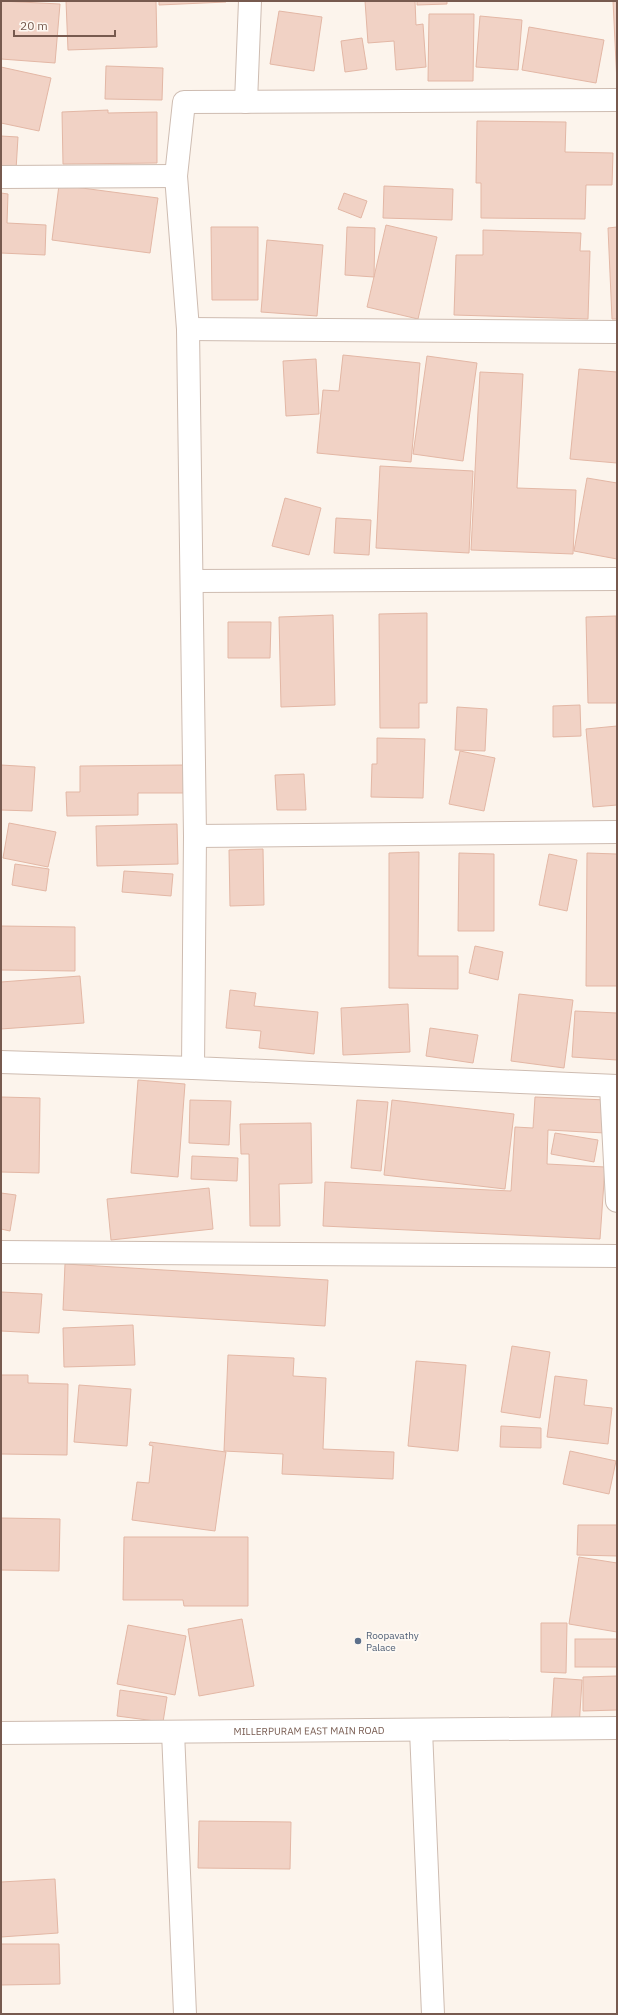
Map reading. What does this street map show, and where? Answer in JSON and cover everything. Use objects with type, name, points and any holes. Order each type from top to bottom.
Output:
[{"type":"street","points":[[246,102],[250,1]]},
{"type":"street","points":[[193,1068],[195,836],[188,329],[176,176],[184,102],[617,100]]},
{"type":"street","points":[[1,177],[176,176]]},
{"type":"street","points":[[188,329],[617,332]]},
{"type":"street","points":[[192,581],[617,579]]},
{"type":"street","points":[[195,836],[617,832]]},
{"type":"street","points":[[1,1062],[193,1068],[614,1086],[617,1201]]},
{"type":"street","points":[[1,1252],[617,1256]]},
{"type":"street","name":"MILLERPURAM EAST MAIN ROAD","points":[[1,1733],[617,1728]]},
{"type":"street","points":[[421,1730],[433,2014]]},
{"type":"street","points":[[173,1732],[185,2014]]},
{"type":"building","points":[[1,1],[60,4],[55,63],[1,59]]},
{"type":"building","points":[[66,1],[156,1],[157,47],[68,50]]},
{"type":"building","points":[[159,1],[226,1],[226,2],[159,5]]},
{"type":"building","points":[[365,1],[415,1],[416,25],[423,24],[426,67],[396,70],[394,41],[368,43]]},
{"type":"building","points":[[417,1],[447,1],[447,4],[417,5]]},
{"type":"building","points":[[613,1],[617,1],[617,83]]},
{"type":"building","points":[[279,11],[322,17],[314,71],[270,64]]},
{"type":"building","points":[[429,14],[474,14],[473,81],[428,81]]},
{"type":"building","points":[[480,16],[522,20],[518,70],[476,67]]},
{"type":"building","points":[[529,27],[604,40],[596,83],[522,70]]},
{"type":"building","points":[[362,38],[367,69],[345,72],[341,41]]},
{"type":"building","points":[[106,66],[163,68],[162,100],[105,99]]},
{"type":"building","points":[[1,67],[51,78],[39,131],[1,123]]},
{"type":"building","points":[[108,110],[108,113],[157,112],[157,163],[63,164],[62,112]]},
{"type":"building","points":[[477,121],[566,122],[565,152],[613,153],[612,185],[586,185],[585,219],[481,218],[481,183],[476,183]]},
{"type":"building","points":[[1,136],[18,137],[16,170],[1,169]]},
{"type":"building","points":[[59,185],[158,198],[150,253],[52,240]]},
{"type":"building","points":[[384,186],[453,189],[452,220],[383,218]]},
{"type":"building","points":[[1,193],[8,194],[7,223],[46,225],[45,255],[1,253]]},
{"type":"building","points":[[344,193],[367,201],[361,218],[338,209]]},
{"type":"building","points":[[386,225],[437,237],[418,319],[367,307]]},
{"type":"building","points":[[211,227],[258,227],[258,300],[212,300]]},
{"type":"building","points":[[347,227],[375,228],[374,277],[345,275]]},
{"type":"building","points":[[617,227],[617,319],[612,319],[608,228]]},
{"type":"building","points":[[483,230],[581,233],[580,251],[590,251],[588,319],[454,315],[456,255],[483,255]]},
{"type":"building","points":[[267,240],[323,245],[317,316],[261,312]]},
{"type":"building","points":[[343,355],[420,363],[411,462],[317,453],[323,390],[339,391]]},
{"type":"building","points":[[427,356],[477,363],[463,461],[413,454]]},
{"type":"building","points":[[316,359],[319,414],[286,416],[283,361]]},
{"type":"building","points":[[579,369],[617,372],[617,463],[570,459]]},
{"type":"building","points":[[480,372],[523,374],[517,488],[576,490],[573,554],[471,550]]},
{"type":"building","points":[[380,466],[473,471],[469,553],[376,548]]},
{"type":"building","points":[[587,478],[617,483],[617,559],[574,551]]},
{"type":"building","points":[[285,498],[321,508],[309,555],[272,546]]},
{"type":"building","points":[[336,518],[371,520],[369,555],[334,553]]},
{"type":"building","points":[[427,613],[427,703],[419,703],[419,728],[380,728],[379,614]]},
{"type":"building","points":[[333,615],[335,705],[281,707],[279,617]]},
{"type":"building","points":[[616,616],[617,703],[588,703],[586,617]]},
{"type":"building","points":[[228,622],[271,622],[270,658],[228,658]]},
{"type":"building","points":[[580,705],[581,736],[553,737],[553,706]]},
{"type":"building","points":[[457,707],[487,709],[485,751],[455,750]]},
{"type":"building","points":[[617,726],[617,805],[593,807],[586,729]]},
{"type":"building","points":[[377,738],[425,739],[423,798],[371,797],[372,764],[377,764]]},
{"type":"building","points":[[460,751],[495,758],[484,811],[449,804]]},
{"type":"building","points":[[1,765],[35,767],[32,811],[1,810]]},
{"type":"building","points":[[186,765],[187,793],[138,793],[138,815],[67,816],[66,792],[80,792],[80,766]]},
{"type":"building","points":[[304,774],[306,810],[277,810],[275,775]]},
{"type":"building","points":[[9,823],[56,832],[48,867],[3,858]]},
{"type":"building","points":[[177,824],[178,864],[97,866],[96,826]]},
{"type":"building","points":[[263,849],[264,905],[230,906],[229,850]]},
{"type":"building","points":[[419,852],[418,956],[458,956],[458,989],[389,988],[389,853]]},
{"type":"building","points":[[459,853],[494,854],[494,931],[458,931]]},
{"type":"building","points":[[587,853],[617,854],[617,986],[586,986]]},
{"type":"building","points":[[549,854],[577,860],[567,911],[539,905]]},
{"type":"building","points":[[15,864],[49,869],[46,891],[12,885]]},
{"type":"building","points":[[124,871],[173,874],[171,896],[122,892]]},
{"type":"building","points":[[1,926],[75,927],[75,971],[1,970]]},
{"type":"building","points":[[475,946],[503,952],[498,980],[469,973]]},
{"type":"building","points":[[80,976],[84,1023],[1,1029],[1,982]]},
{"type":"building","points":[[230,990],[256,993],[254,1006],[318,1012],[314,1054],[259,1048],[261,1031],[226,1028]]},
{"type":"building","points":[[519,994],[573,1000],[564,1068],[511,1061]]},
{"type":"building","points":[[408,1004],[410,1052],[343,1055],[341,1008]]},
{"type":"building","points":[[575,1011],[617,1013],[617,1060],[572,1057]]},
{"type":"building","points":[[430,1028],[478,1035],[473,1063],[426,1056]]},
{"type":"building","points":[[138,1080],[185,1084],[178,1177],[131,1173]]},
{"type":"building","points":[[1,1097],[40,1098],[39,1173],[1,1172]]},
{"type":"building","points":[[535,1097],[607,1100],[605,1133],[548,1130],[547,1164],[605,1167],[600,1239],[323,1226],[325,1182],[511,1191],[515,1127],[533,1128]]},
{"type":"building","points":[[190,1100],[231,1101],[229,1145],[189,1143]]},
{"type":"building","points":[[357,1100],[388,1102],[381,1171],[351,1168]]},
{"type":"building","points":[[392,1100],[514,1114],[505,1189],[384,1175]]},
{"type":"building","points":[[311,1123],[312,1183],[279,1184],[280,1226],[250,1226],[249,1154],[241,1154],[240,1124]]},
{"type":"building","points":[[555,1133],[598,1140],[594,1162],[551,1154]]},
{"type":"building","points":[[192,1156],[238,1158],[237,1181],[191,1179]]},
{"type":"building","points":[[209,1188],[213,1229],[111,1240],[107,1199]]},
{"type":"building","points":[[1,1193],[16,1195],[10,1231],[1,1229]]},
{"type":"building","points":[[65,1264],[328,1280],[325,1326],[63,1310]]},
{"type":"building","points":[[1,1292],[42,1294],[39,1333],[1,1331]]},
{"type":"building","points":[[133,1325],[135,1365],[64,1367],[63,1328]]},
{"type":"building","points":[[512,1346],[550,1352],[540,1418],[501,1412]]},
{"type":"building","points":[[228,1355],[294,1358],[293,1376],[326,1378],[323,1449],[394,1452],[393,1479],[282,1474],[283,1454],[224,1451]]},
{"type":"building","points":[[416,1361],[466,1365],[458,1451],[408,1446]]},
{"type":"building","points":[[1,1375],[28,1375],[28,1383],[68,1384],[67,1455],[1,1454]]},
{"type":"building","points":[[555,1376],[587,1380],[584,1405],[612,1408],[608,1444],[547,1437]]},
{"type":"building","points":[[79,1385],[131,1389],[127,1446],[74,1442]]},
{"type":"building","points":[[501,1426],[541,1428],[541,1448],[500,1447]]},
{"type":"building","points":[[150,1442],[226,1452],[215,1531],[132,1520],[137,1482],[149,1483],[153,1446],[149,1445]]},
{"type":"building","points":[[570,1451],[616,1461],[609,1494],[563,1484]]},
{"type":"building","points":[[1,1518],[60,1519],[59,1571],[1,1570]]},
{"type":"building","points":[[578,1525],[617,1525],[617,1556],[577,1555]]},
{"type":"building","points":[[124,1537],[248,1537],[248,1606],[184,1606],[183,1600],[123,1600]]},
{"type":"building","points":[[579,1557],[617,1563],[617,1632],[569,1624]]},
{"type":"building","points":[[242,1619],[254,1686],[199,1696],[188,1629]]},
{"type":"building","points":[[541,1623],[567,1623],[566,1673],[541,1672]]},
{"type":"building","points":[[128,1625],[186,1636],[175,1695],[117,1684]]},
{"type":"building","points":[[575,1639],[617,1639],[617,1667],[575,1667]]},
{"type":"building","points":[[617,1676],[617,1710],[583,1711],[583,1677]]},
{"type":"building","points":[[554,1678],[582,1680],[579,1728],[551,1727]]},
{"type":"building","points":[[120,1690],[167,1697],[163,1722],[117,1716]]},
{"type":"building","points":[[199,1821],[291,1822],[290,1869],[198,1868]]},
{"type":"building","points":[[55,1879],[58,1933],[1,1937],[1,1882]]},
{"type":"building","points":[[1,1944],[59,1944],[60,1984],[1,1985]]},
{"type":"place","name":"Roopavathy Palace","points":[[358,1641]]}]
